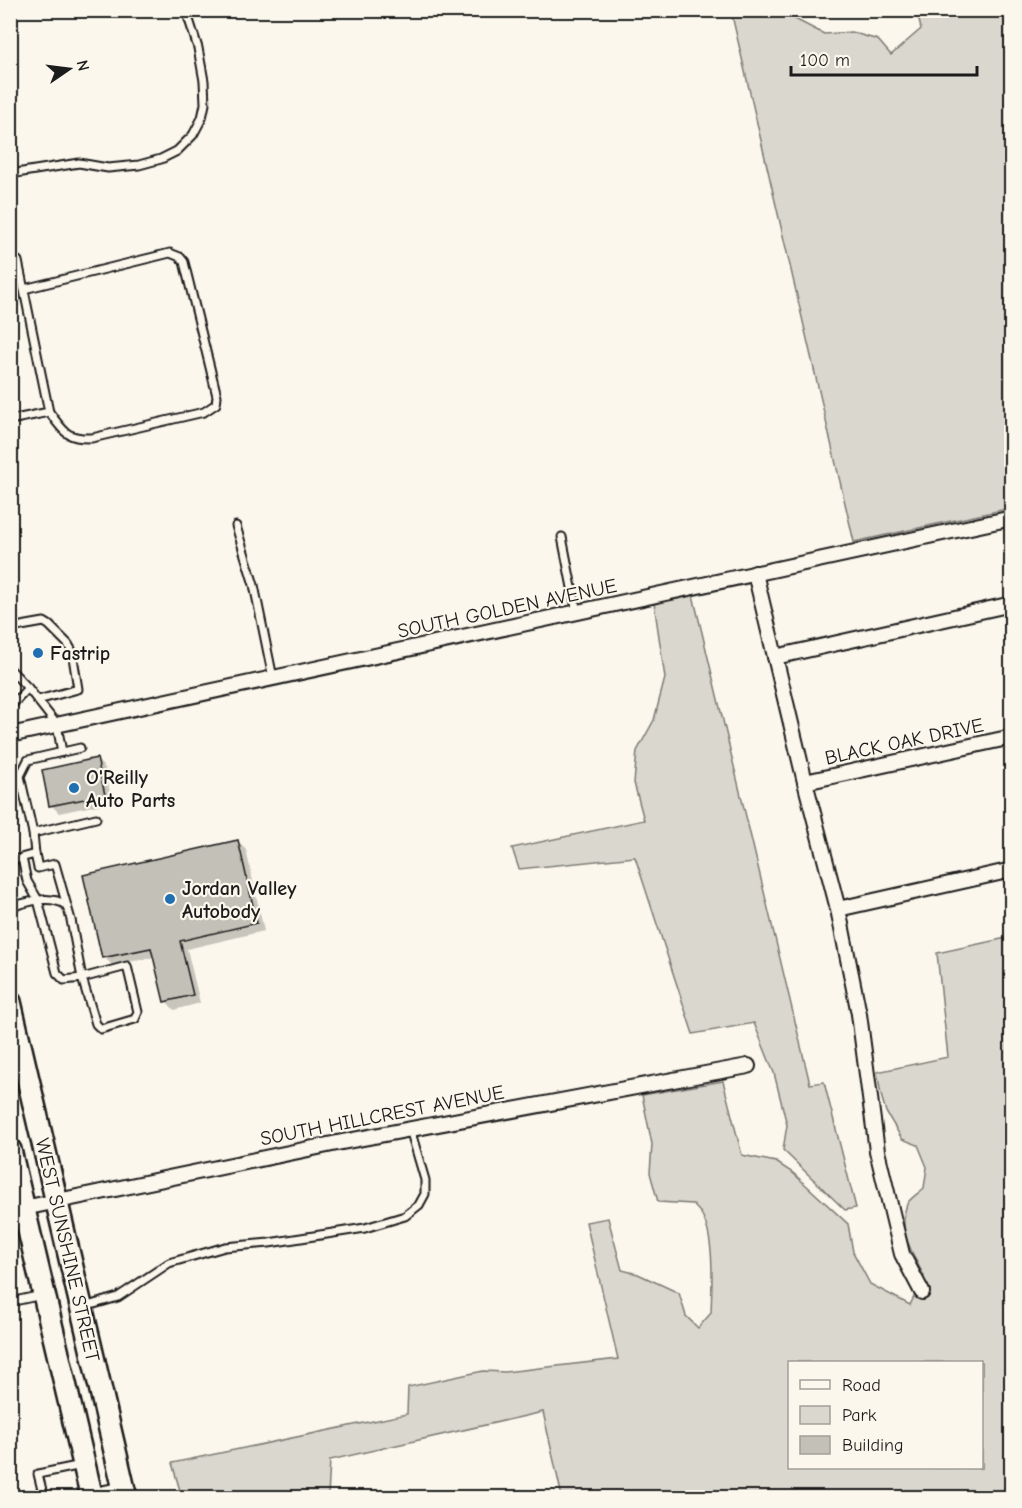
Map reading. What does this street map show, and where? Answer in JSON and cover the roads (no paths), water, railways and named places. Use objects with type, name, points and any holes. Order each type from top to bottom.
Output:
[{"type":"main road","name":"WEST SUNSHINE STREET","points":[[10,1002],[125,1493]]},
{"type":"main road","name":"WEST SUNSHINE STREET","points":[[10,1150],[84,1465],[89,1497]]},
{"type":"street","name":"SOUTH GOLDEN AVENUE","points":[[10,735],[1011,519]]},
{"type":"street","points":[[755,573],[838,909],[859,1014],[877,1151],[902,1254],[922,1292]]},
{"type":"street","points":[[775,657],[1011,604]]},
{"type":"street","name":"BLACK OAK DRIVE","points":[[805,782],[1011,737]]},
{"type":"street","points":[[838,909],[1011,870]]},
{"type":"street","name":"SOUTH HILLCREST AVENUE","points":[[24,1208],[410,1129],[748,1066]]},
{"type":"street","points":[[89,1497],[125,1493]]},
{"type":"lane","points":[[10,174],[79,163],[108,168],[139,165],[161,159],[177,151],[193,135],[202,118],[205,104],[204,81],[198,48],[186,10]]},
{"type":"lane","points":[[10,256],[18,261],[49,412],[66,434],[79,438],[92,438],[204,412],[216,404],[217,396],[184,262],[180,257],[170,253],[24,289]]},
{"type":"lane","points":[[10,420],[49,412]]},
{"type":"lane","points":[[236,526],[254,585],[273,678]]},
{"type":"lane","points":[[562,537],[576,613]]},
{"type":"lane","points":[[10,628],[44,622],[68,644],[72,651],[78,689],[38,700]]},
{"type":"lane","points":[[12,673],[28,688],[57,725],[62,752]]},
{"type":"lane","points":[[10,704],[12,705],[28,688]]},
{"type":"lane","points":[[22,858],[27,881],[38,900],[57,973],[64,980],[82,978],[127,966],[138,1012],[135,1019],[101,1029],[96,1023],[82,978],[55,864],[39,868],[35,854],[33,833],[20,776],[28,760],[80,748]]},
{"type":"lane","points":[[33,833],[96,818]]},
{"type":"lane","points":[[10,861],[35,854]]},
{"type":"lane","points":[[10,907],[43,899],[59,901],[66,905]]},
{"type":"lane","points":[[82,1308],[118,1297],[169,1263],[225,1247],[365,1228],[405,1216],[418,1205],[425,1194],[426,1180],[410,1129]]},
{"type":"lane","points":[[10,1302],[44,1294]]},
{"type":"lane","points":[[44,1497],[38,1474],[84,1465]]},
{"type":"place","name":"Fastrip","points":[[38,653]]},
{"type":"place","name":"O'Reilly Auto Parts","points":[[74,788]]},
{"type":"place","name":"Jordan Valley Autobody","points":[[170,899]]}]
